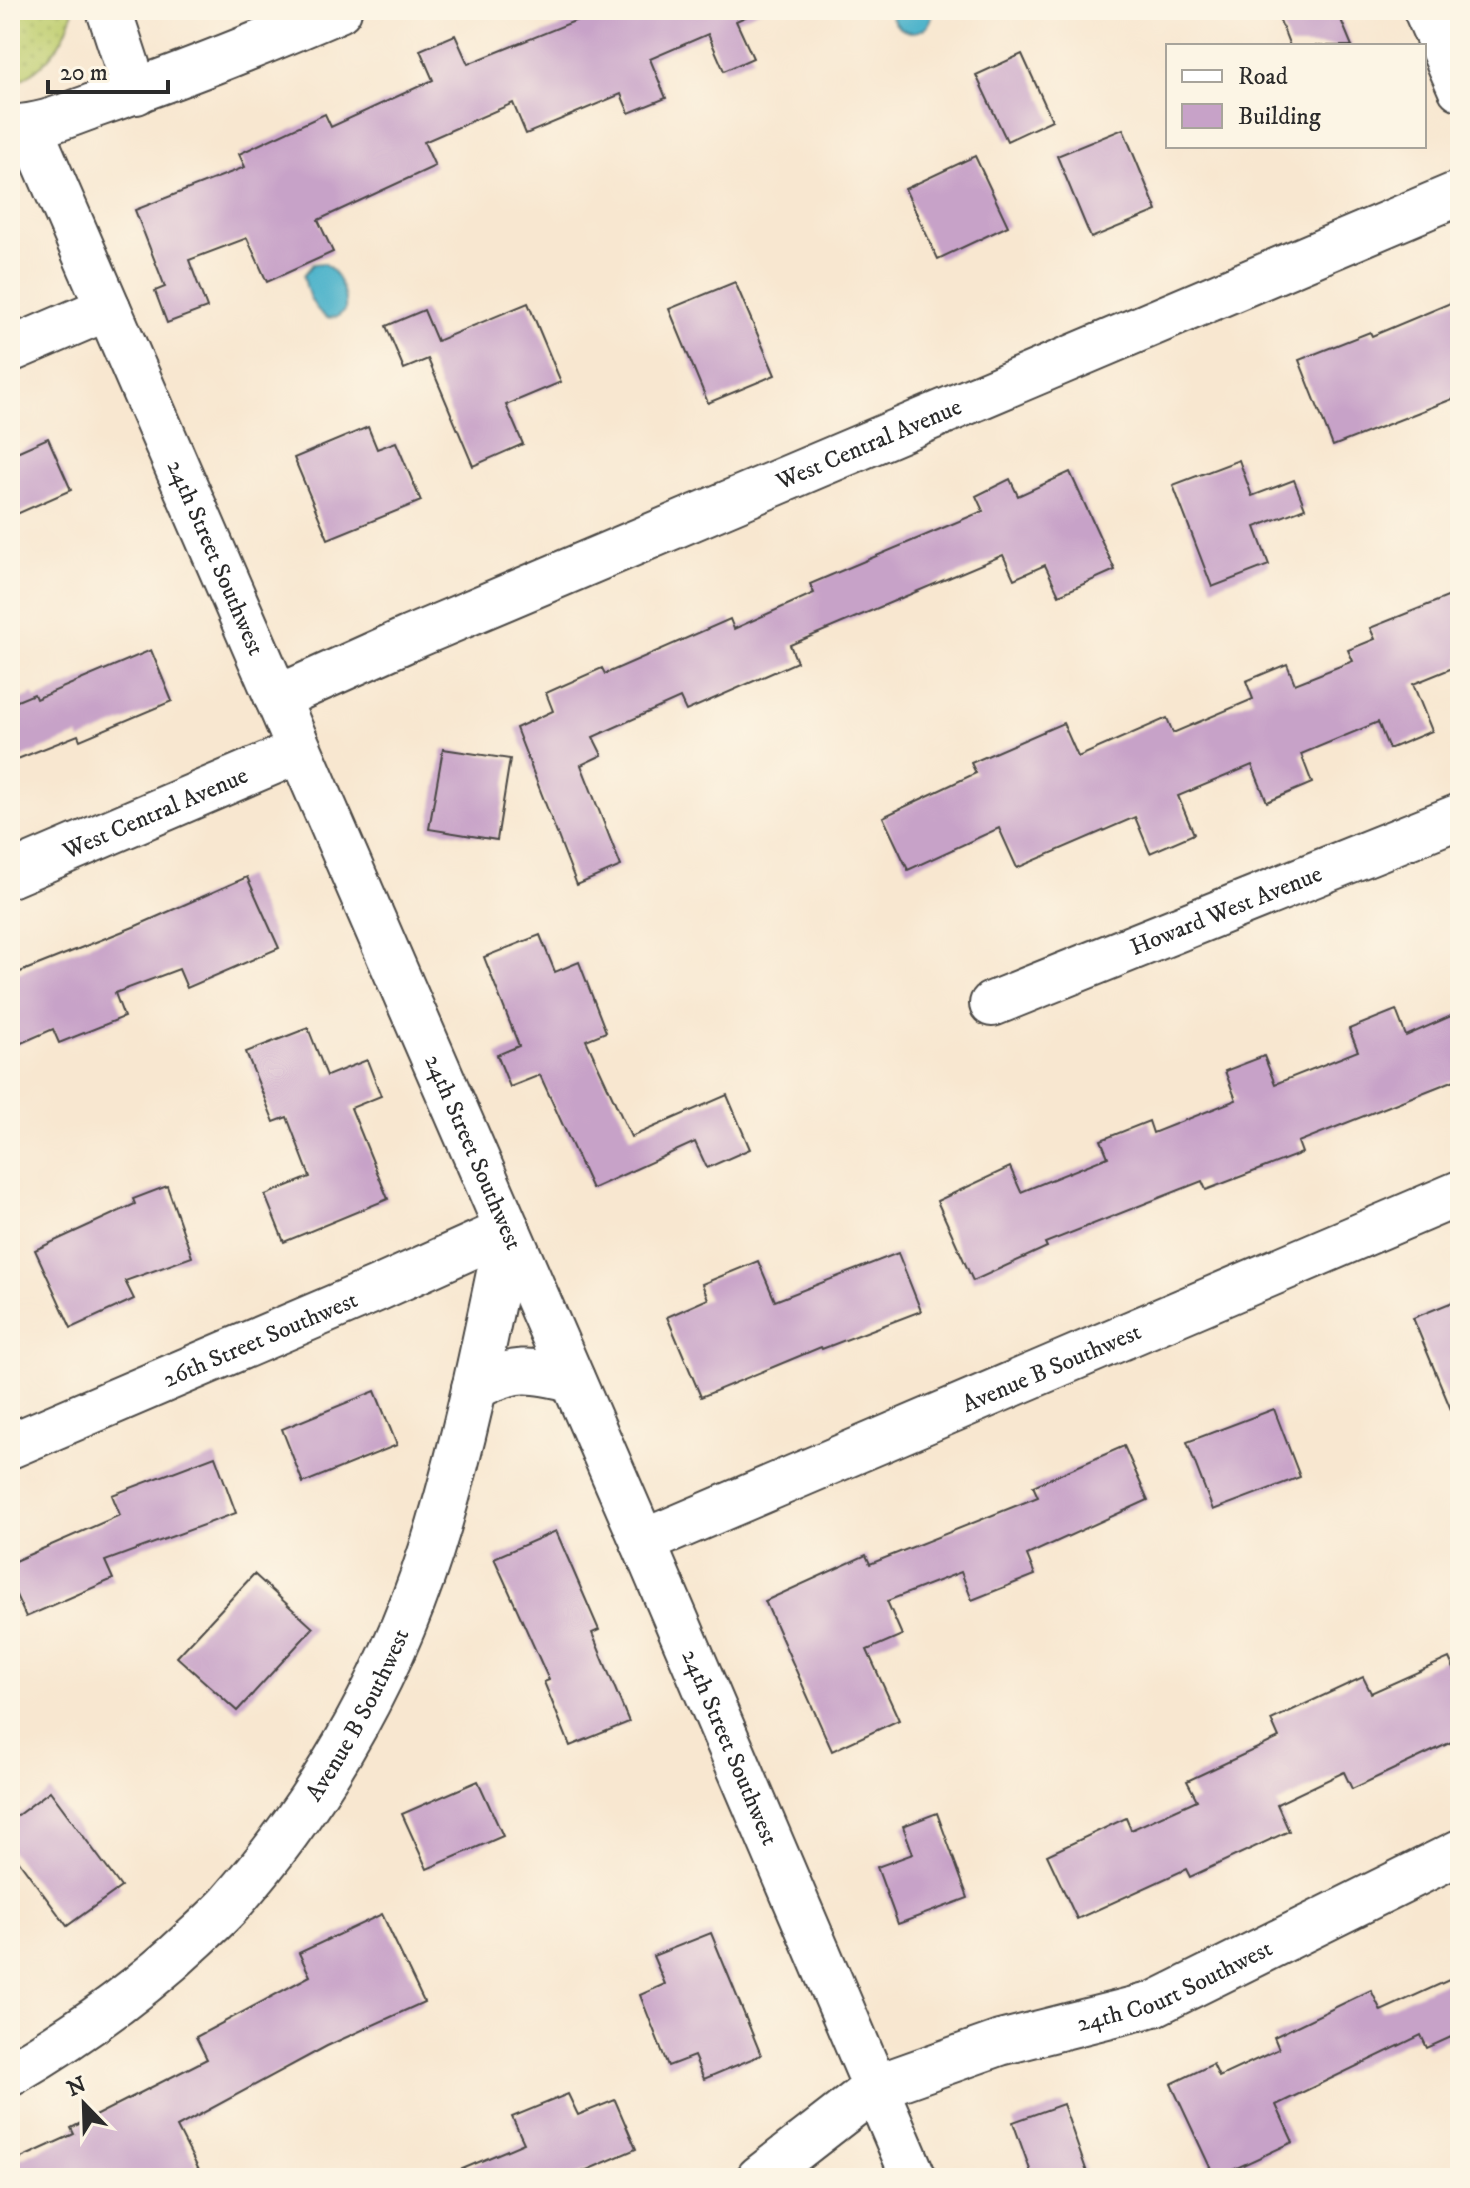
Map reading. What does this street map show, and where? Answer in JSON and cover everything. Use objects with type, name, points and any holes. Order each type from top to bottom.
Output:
[{"type":"street","points":[[109,10],[136,92]]},
{"type":"street","points":[[20,128],[136,92],[339,10]]},
{"type":"street","points":[[1426,10],[1460,88]]},
{"type":"street","name":"24th Street Southwest","points":[[20,128],[108,308],[643,1542],[914,2178]]},
{"type":"street","name":"West Central Avenue","points":[[277,698],[408,639],[1460,193]]},
{"type":"street","points":[[10,350],[108,308]]},
{"type":"street","name":"West Central Avenue","points":[[10,875],[299,751]]},
{"type":"street","name":"Howard West Avenue","points":[[992,1004],[1460,816]]},
{"type":"street","name":"Avenue B Southwest","points":[[643,1542],[1460,1193]]},
{"type":"street","name":"Avenue B Southwest","points":[[10,2074],[52,2050],[156,1974],[229,1905],[317,1792],[354,1732],[412,1603],[439,1525],[474,1388],[508,1230]]},
{"type":"street","name":"26th Street Southwest","points":[[10,1446],[508,1230]]},
{"type":"street","points":[[474,1388],[490,1379],[534,1370],[572,1379]]},
{"type":"street","name":"24th Court Southwest","points":[[759,2178],[876,2087],[1000,2043],[1154,2004],[1460,1852]]},
{"type":"green space","points":[[10,10],[73,10],[65,34],[51,55],[32,73],[10,85]]},
{"type":"water","points":[[890,10],[935,10],[927,27],[914,32],[899,27]]},
{"type":"water","points":[[324,263],[343,290],[345,310],[337,317],[327,318],[322,314],[306,287],[304,275],[313,264]]},
{"type":"building","points":[[602,10],[761,10],[736,21],[753,58],[724,71],[708,34],[650,59],[666,98],[629,113],[621,94],[526,134],[513,103],[424,142],[435,166],[318,220],[333,252],[267,282],[247,238],[189,260],[207,308],[167,323],[155,291],[165,287],[135,210],[245,167],[239,154],[325,114],[331,127],[433,80],[420,50],[455,35],[468,64]]},
{"type":"building","points":[[1276,10],[1337,10],[1351,44],[1289,44]]},
{"type":"building","points":[[1022,54],[1052,120],[1007,141],[976,75]]},
{"type":"building","points":[[1123,129],[1157,211],[1091,238],[1057,156]]},
{"type":"building","points":[[975,156],[1008,226],[938,259],[905,189]]},
{"type":"building","points":[[735,282],[775,375],[708,403],[669,309]]},
{"type":"building","points":[[1460,299],[1460,396],[1333,446],[1299,360],[1370,332],[1372,336]]},
{"type":"building","points":[[528,303],[561,382],[506,405],[523,444],[473,466],[428,359],[404,369],[386,326],[424,310],[437,341]]},
{"type":"building","points":[[368,427],[377,449],[396,442],[421,501],[328,539],[294,458]]},
{"type":"building","points":[[48,438],[71,490],[10,517],[10,455]]},
{"type":"building","points":[[1239,460],[1252,496],[1294,480],[1305,508],[1255,527],[1269,565],[1212,587],[1173,485]]},
{"type":"building","points":[[1070,472],[1115,570],[1059,595],[1045,565],[1014,579],[1003,555],[790,645],[797,662],[686,711],[680,698],[593,737],[602,755],[581,765],[621,866],[577,885],[516,728],[553,711],[546,693],[602,668],[605,674],[730,619],[734,629],[814,593],[810,584],[983,511],[976,496],[1010,479],[1018,496]]},
{"type":"building","points":[[1460,592],[1460,665],[1413,684],[1432,731],[1389,749],[1378,722],[1301,754],[1312,783],[1267,802],[1252,765],[1178,796],[1194,834],[1150,853],[1135,817],[1017,868],[999,828],[908,870],[883,817],[976,773],[971,763],[1063,723],[1078,757],[1167,718],[1173,733],[1253,699],[1246,681],[1287,664],[1295,684],[1353,661],[1348,650],[1375,639],[1370,628]]},
{"type":"building","points":[[151,650],[172,701],[80,740],[78,735],[10,762],[10,704],[34,694],[36,699]]},
{"type":"building","points":[[443,749],[510,759],[497,840],[429,829]]},
{"type":"building","points":[[247,877],[279,948],[187,988],[179,969],[115,993],[124,1017],[59,1043],[53,1029],[10,1048],[10,976],[136,926]]},
{"type":"building","points":[[540,935],[555,972],[579,962],[606,1032],[586,1040],[631,1137],[727,1095],[750,1149],[707,1168],[695,1142],[592,1189],[540,1075],[510,1087],[497,1055],[519,1046],[484,957]]},
{"type":"building","points":[[1396,1010],[1406,1036],[1460,1012],[1460,1078],[1298,1142],[1302,1153],[1206,1190],[1202,1181],[1045,1243],[1047,1247],[973,1281],[937,1201],[1010,1167],[1021,1192],[1108,1157],[1101,1140],[1149,1121],[1153,1133],[1236,1100],[1225,1071],[1264,1056],[1275,1084],[1358,1051],[1349,1029]]},
{"type":"building","points":[[308,1028],[327,1076],[367,1060],[381,1096],[351,1108],[388,1199],[284,1242],[265,1195],[310,1177],[287,1117],[274,1122],[246,1052]]},
{"type":"building","points":[[167,1186],[192,1257],[125,1281],[134,1299],[71,1328],[35,1250],[135,1204],[133,1199]]},
{"type":"building","points":[[898,1253],[921,1311],[821,1347],[701,1397],[667,1317],[708,1299],[702,1284],[758,1261],[775,1301]]},
{"type":"building","points":[[1460,1299],[1460,1429],[1459,1429],[1413,1318]]},
{"type":"building","points":[[375,1391],[397,1445],[303,1483],[282,1429]]},
{"type":"building","points":[[1274,1409],[1300,1477],[1213,1510],[1187,1442]]},
{"type":"building","points":[[1124,1446],[1148,1500],[1027,1555],[1035,1575],[972,1600],[961,1572],[887,1601],[902,1635],[867,1650],[899,1720],[832,1751],[765,1601],[866,1555],[870,1564],[1038,1497],[1033,1486]]},
{"type":"building","points":[[215,1456],[236,1513],[105,1561],[113,1579],[26,1617],[10,1582],[10,1563],[120,1515],[112,1495]]},
{"type":"building","points":[[556,1531],[599,1630],[592,1633],[629,1722],[570,1746],[544,1682],[549,1680],[494,1558]]},
{"type":"building","points":[[254,1574],[313,1628],[237,1711],[177,1657]]},
{"type":"building","points":[[1449,1658],[1460,1682],[1460,1738],[1352,1789],[1344,1772],[1277,1804],[1289,1831],[1190,1877],[1186,1869],[1077,1919],[1047,1855],[1126,1818],[1131,1830],[1197,1800],[1187,1781],[1279,1738],[1271,1720],[1363,1677],[1371,1693]]},
{"type":"building","points":[[478,1781],[503,1836],[427,1869],[402,1814]]},
{"type":"building","points":[[50,1791],[121,1887],[67,1926],[10,1849],[10,1821]]},
{"type":"building","points":[[937,1813],[968,1898],[898,1924],[877,1867],[913,1854],[903,1826]]},
{"type":"building","points":[[382,1914],[424,2002],[327,2046],[177,2127],[203,2178],[10,2178],[10,2163],[74,2134],[71,2128],[207,2059],[196,2037],[310,1976],[299,1953]]},
{"type":"building","points":[[711,1933],[761,2055],[704,2079],[694,2056],[668,2066],[640,1995],[665,1984],[653,1956]]},
{"type":"building","points":[[1460,1975],[1460,2033],[1427,2048],[1421,2035],[1276,2105],[1293,2142],[1215,2178],[1171,2084],[1213,2064],[1219,2077],[1279,2049],[1274,2037],[1371,1990],[1381,2011]]},
{"type":"building","points":[[568,2094],[578,2115],[615,2100],[636,2149],[568,2178],[441,2178],[524,2143],[512,2117]]},
{"type":"building","points":[[1063,2104],[1089,2178],[1033,2178],[1013,2122]]}]
